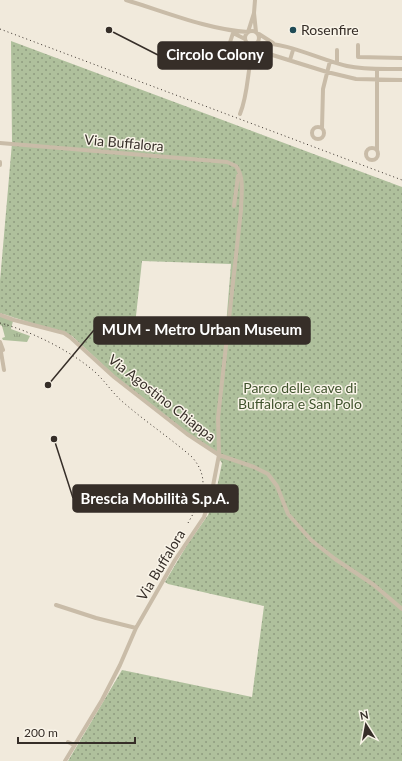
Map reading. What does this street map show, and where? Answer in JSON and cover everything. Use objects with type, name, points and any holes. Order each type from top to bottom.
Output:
[{"type":"street","points":[[130,0],[221,28],[245,39],[248,44],[250,56],[246,97],[240,114]]},
{"type":"street","points":[[250,56],[259,39],[254,13],[255,0]]},
{"type":"street","points":[[245,39],[245,35],[248,32],[254,13]]},
{"type":"street","points":[[221,28],[248,32],[252,30],[279,45],[337,63],[361,68],[402,69]]},
{"type":"street","points":[[233,33],[225,58],[249,68]]},
{"type":"street","points":[[248,44],[265,43],[279,45]]},
{"type":"street","points":[[358,45],[358,57],[402,58]]},
{"type":"street","points":[[290,60],[294,50]]},
{"type":"street","points":[[337,50],[337,63]]},
{"type":"street","points":[[266,53],[327,72],[356,79],[402,80]]},
{"type":"street","points":[[322,128],[323,89],[330,61]]},
{"type":"street","points":[[377,150],[378,69]]},
{"type":"street","name":"Via Buffalora","points":[[0,143],[227,162],[236,166],[242,182],[241,210],[232,276],[225,363],[218,418],[219,455],[212,496],[204,517],[178,555],[136,628],[120,665],[102,700],[65,761]]},
{"type":"street","points":[[234,206],[238,176],[240,174]]},
{"type":"street","name":"Via Agostino Chiappa","points":[[0,315],[64,333],[114,377],[187,434],[219,455],[254,467],[268,474],[277,486],[288,514],[305,535],[318,547],[374,585],[402,609]]},
{"type":"street","points":[[0,342],[2,348],[0,352],[2,354],[4,370]]},
{"type":"street","points":[[56,605],[96,618],[136,628]]},
{"type":"street","points":[[68,742],[74,745]]},
{"type":"green space","name":"Parco delle cave di Buffalora e San Polo","points":[[11,41],[402,187],[402,761],[68,761],[122,670],[252,697],[264,606],[168,584],[165,582],[187,545],[208,515],[215,497],[222,463],[213,450],[188,433],[115,376],[72,336],[0,313],[0,281],[12,143]],"holes":[[[142,261],[231,264],[226,326],[198,323],[179,327],[156,336],[134,334]]]},
{"type":"green space","points":[[0,316],[13,321],[11,329],[30,336],[27,342],[3,340],[2,338],[5,337],[2,326],[0,325]]},
{"type":"railway","points":[[0,29],[402,180]]},
{"type":"railway","points":[[0,323],[37,336],[63,349],[85,364],[95,372],[124,403],[192,457],[202,474],[203,482],[200,498],[188,523]]},
{"type":"place","name":"Circolo Colony","points":[[109,30]]},
{"type":"place","name":"Rosenfire","points":[[293,30]]},
{"type":"place","name":"MUM - Metro Urban Museum","points":[[48,385]]},
{"type":"place","name":"Brescia Mobilità S.p.A.","points":[[54,439]]}]
